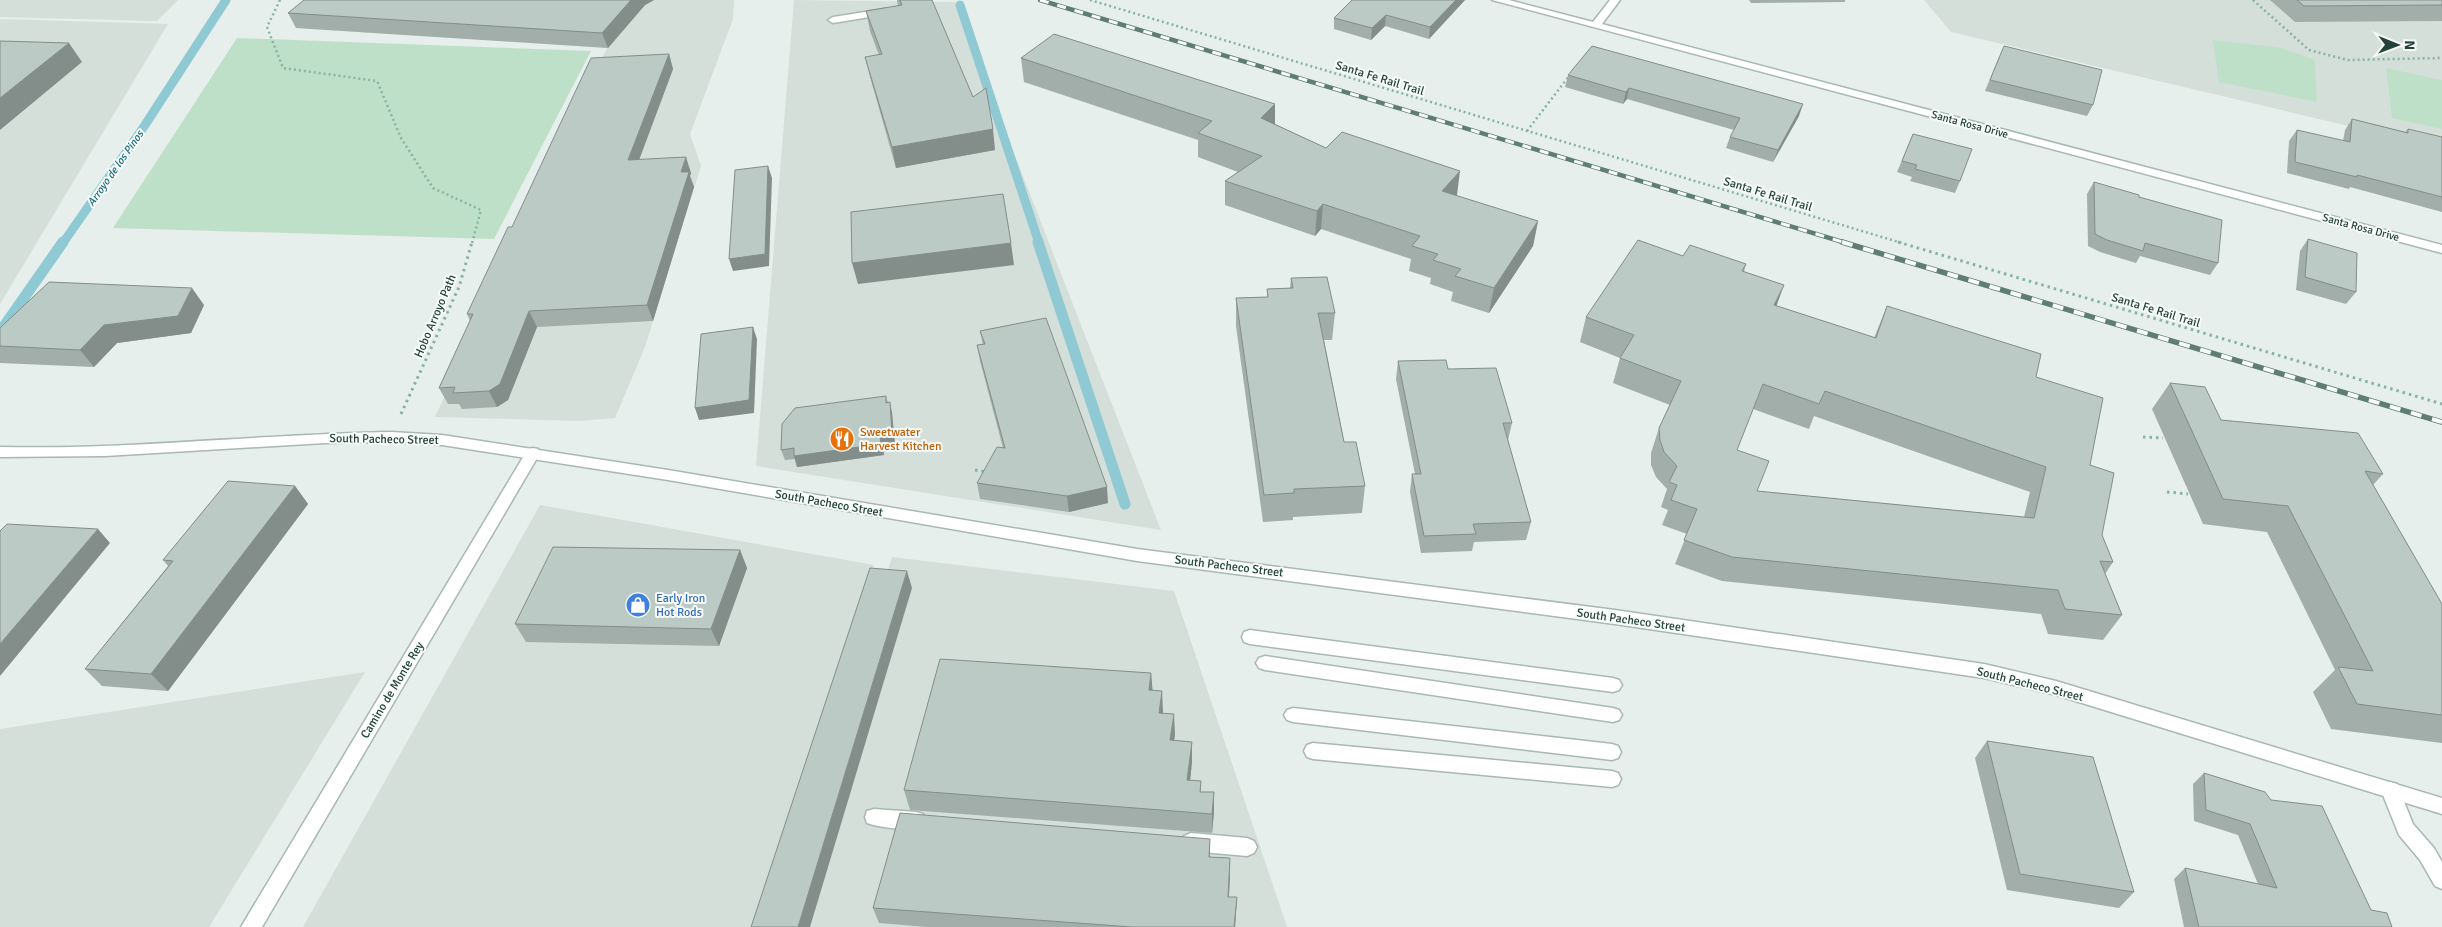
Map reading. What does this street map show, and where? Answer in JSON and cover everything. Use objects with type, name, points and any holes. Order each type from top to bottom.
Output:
[{"type":"street","name":"Santa Rosa Drive","points":[[1497,0],[2442,249]]},
{"type":"street","points":[[1596,25],[1615,0]]},
{"type":"street","points":[[832,20],[884,12]]},
{"type":"street","name":"South Pacheco Street","points":[[0,452],[105,452],[325,438],[391,437],[442,440],[1137,555],[1615,617],[1984,671],[2056,688],[2442,806]]},
{"type":"street","name":"Camino de Monte Rey","points":[[251,927],[533,454]]},
{"type":"street","points":[[1250,637],[1613,685]]},
{"type":"street","points":[[1264,663],[1612,715]]},
{"type":"street","points":[[1293,715],[1612,752]]},
{"type":"street","points":[[1312,751],[1612,779]]},
{"type":"street","points":[[2390,790],[2406,829],[2427,854],[2442,880]]},
{"type":"street","points":[[874,817],[933,822]]},
{"type":"street","points":[[1168,840],[1247,847]]},
{"type":"path","name":"Hobo Arroyo Path","points":[[280,0],[267,27],[283,68],[377,81],[401,138],[433,188],[481,210],[459,287],[391,437]]},
{"type":"path","name":"Santa Fe Rail Trail","points":[[1090,0],[2442,404]]},
{"type":"path","points":[[2253,0],[2309,50],[2348,60],[2442,58]]},
{"type":"path","points":[[1527,131],[1569,76]]},
{"type":"path","points":[[2143,437],[2163,438]]},
{"type":"path","points":[[975,470],[990,473]]},
{"type":"path","points":[[2167,492],[2188,494]]},
{"type":"shaded area","points":[[0,0],[178,0],[157,21],[0,17]]},
{"type":"shaded area","points":[[331,0],[734,0],[733,19],[690,134],[701,166],[645,347],[615,418],[579,421],[435,417],[607,48],[296,28]]},
{"type":"shaded area","points":[[794,0],[955,2],[1161,530],[756,466]]},
{"type":"shaded area","points":[[1924,0],[2442,0],[2442,148],[1951,32]]},
{"type":"shaded area","points":[[0,19],[168,24],[0,304]]},
{"type":"shaded area","points":[[540,505],[874,565],[752,927],[303,927]]},
{"type":"shaded area","points":[[892,557],[1174,591],[1287,927],[776,927]]},
{"type":"shaded area","points":[[365,672],[209,927],[0,927],[0,729]]},
{"type":"green space","points":[[237,38],[591,51],[494,239],[113,228]]},
{"type":"green space","points":[[2213,40],[2282,48],[2315,60],[2317,102],[2219,82]]},
{"type":"green space","points":[[2386,68],[2442,80],[2442,129],[2392,118]]},
{"type":"building","points":[[304,0],[631,0],[602,33],[288,13]]},
{"type":"building","points":[[900,0],[932,0],[973,97],[986,88],[993,129],[892,147],[865,57],[882,54],[866,11],[902,5]]},
{"type":"building","points":[[1352,0],[1456,0],[1430,27],[1386,15],[1372,28],[1334,18]]},
{"type":"building","points":[[2297,0],[2442,0],[2442,5],[2304,6]]},
{"type":"building","points":[[1054,34],[1275,104],[1261,118],[1326,148],[1342,132],[1460,171],[1442,191],[1538,221],[1494,288],[1455,276],[1461,269],[1433,260],[1438,254],[1412,246],[1420,236],[1323,204],[1317,211],[1225,181],[1262,156],[1198,133],[1212,121],[1021,58]]},
{"type":"building","points":[[0,41],[69,43],[0,98]]},
{"type":"building","points":[[1592,46],[1803,104],[1778,150],[1730,137],[1740,118],[1629,88],[1626,92],[1568,75]]},
{"type":"building","points":[[2004,46],[2102,70],[2093,105],[1990,80]]},
{"type":"building","points":[[669,54],[628,160],[686,157],[681,172],[689,172],[647,305],[529,311],[500,384],[489,391],[453,393],[455,387],[439,388],[473,314],[467,314],[508,227],[512,227],[591,58]]},
{"type":"building","points":[[2352,119],[2408,133],[2408,129],[2442,137],[2442,197],[2357,175],[2357,177],[2295,162],[2297,130],[2350,142]]},
{"type":"building","points":[[1913,134],[1972,149],[1960,181],[1915,169],[1917,165],[1902,161]]},
{"type":"building","points":[[768,166],[765,254],[729,259],[735,170]]},
{"type":"building","points":[[2094,182],[2139,195],[2139,197],[2222,220],[2218,263],[2145,243],[2143,251],[2107,240],[2095,234]]},
{"type":"building","points":[[1003,194],[1011,243],[852,263],[851,212]]},
{"type":"building","points":[[2308,239],[2357,253],[2356,292],[2305,277]]},
{"type":"building","points":[[1638,240],[1683,256],[1690,245],[1746,264],[1742,271],[1784,285],[1774,305],[1876,338],[1887,306],[2041,354],[2036,377],[2103,398],[2090,465],[2114,473],[2102,535],[2113,562],[2100,561],[2122,615],[2065,609],[2058,590],[1732,557],[1684,540],[1697,509],[1671,500],[1677,485],[1669,482],[1677,466],[1664,452],[1659,428],[1681,381],[1620,358],[1634,335],[1586,317]],"holes":[[[1763,384],[1819,404],[1825,391],[2046,467],[2034,518],[1757,491],[1769,461],[1737,450]]]},
{"type":"building","points":[[1327,277],[1335,313],[1318,313],[1344,442],[1356,442],[1365,486],[1294,489],[1294,493],[1264,495],[1236,298],[1268,297],[1267,289],[1293,288],[1291,278]]},
{"type":"building","points":[[49,282],[192,288],[178,316],[104,325],[80,350],[0,346],[0,328]]},
{"type":"building","points":[[1046,318],[1107,487],[1067,496],[977,483],[997,447],[1005,448],[977,345],[985,344],[980,331]]},
{"type":"building","points":[[753,327],[749,400],[695,408],[701,334]]},
{"type":"building","points":[[1446,360],[1448,369],[1496,368],[1512,423],[1503,423],[1531,522],[1473,524],[1476,534],[1424,536],[1412,474],[1421,474],[1398,361]]},
{"type":"building","points":[[2170,383],[2205,387],[2221,420],[2358,433],[2383,474],[2365,471],[2442,604],[2442,715],[2357,704],[2338,667],[2373,671],[2288,506],[2223,499]]},
{"type":"building","points":[[886,396],[886,403],[890,402],[892,434],[880,436],[881,444],[794,456],[794,448],[781,450],[782,424],[795,408]]},
{"type":"building","points":[[228,481],[295,486],[151,674],[85,669],[173,561],[163,560]]},
{"type":"building","points":[[7,524],[98,529],[0,644],[0,531]]},
{"type":"building","name":"Early Iron Hot Rods","points":[[553,547],[740,550],[711,629],[515,624]]},
{"type":"building","points":[[870,568],[907,571],[798,927],[751,927]]},
{"type":"building","points":[[940,659],[1151,673],[1149,690],[1162,691],[1159,713],[1174,714],[1170,740],[1192,742],[1187,780],[1201,781],[1200,792],[1214,792],[1212,814],[904,790]]},
{"type":"building","points":[[1987,741],[2093,757],[2134,892],[2020,874]]},
{"type":"building","points":[[2204,773],[2265,792],[2271,800],[2322,806],[2371,910],[2387,913],[2392,927],[2199,927],[2185,868],[2277,888],[2250,824],[2206,810]]},
{"type":"building","points":[[900,813],[1210,839],[1209,857],[1230,858],[1228,897],[1237,897],[1234,927],[1132,927],[873,908]]},
{"type":"waterway","name":"Arroyo de los Pinos","points":[[63,243],[145,125],[226,0]]},
{"type":"waterway","points":[[960,5],[1039,243]]},
{"type":"waterway","name":"Arroyo de los Pinos","points":[[0,332],[63,242]]},
{"type":"waterway","points":[[1038,242],[1125,504]]},
{"type":"railway","points":[[1040,0],[1846,243]]},
{"type":"railway","points":[[1842,242],[2442,422]]},
{"type":"place","name":"Sweetwater Harvest Kitchen","points":[[842,439]]},
{"type":"place","name":"Early Iron Hot Rods","points":[[638,605]]}]
